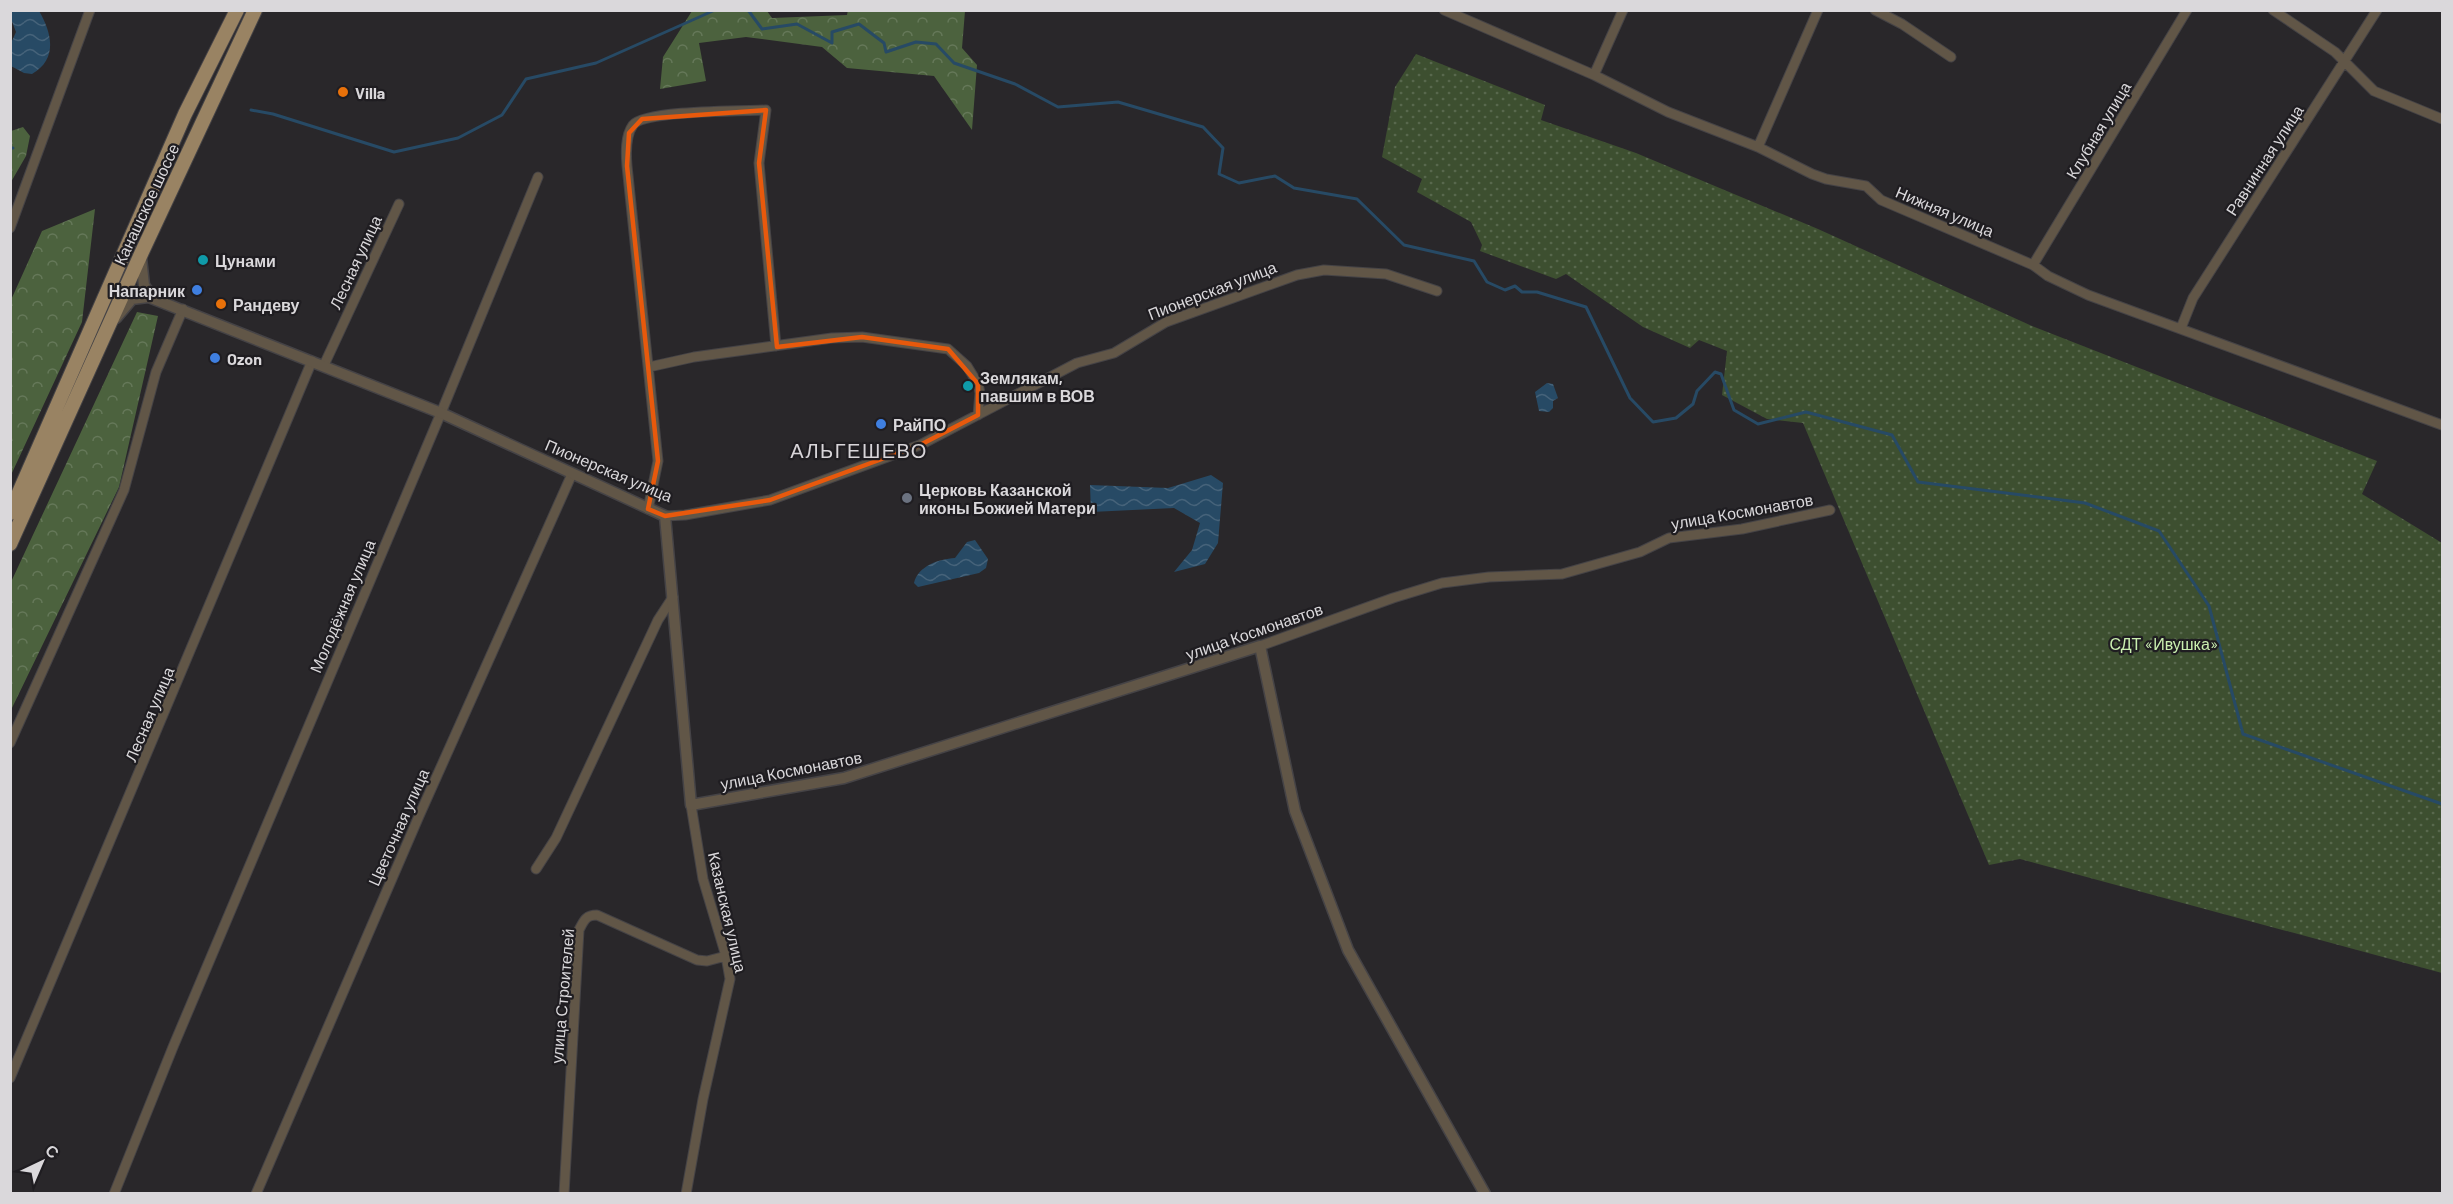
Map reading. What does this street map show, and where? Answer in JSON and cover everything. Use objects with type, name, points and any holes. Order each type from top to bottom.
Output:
[{"type":"main road","name":"Канашское шоссе","points":[[10,513],[185,114],[237,10]]},
{"type":"main road","name":"Канашское шоссе","points":[[10,544],[141,254],[255,10]]},
{"type":"main road","name":"Пионерская улица","points":[[110,281],[126,288]]},
{"type":"street","points":[[10,228],[90,10]]},
{"type":"street","name":"Нижняя улица","points":[[1444,10],[1593,75],[1668,112],[1758,147],[1826,179],[1866,186],[1881,200],[2033,264],[2048,276],[2088,295],[2442,425]]},
{"type":"street","points":[[1593,75],[1623,10]]},
{"type":"street","points":[[1758,147],[1818,10]]},
{"type":"street","points":[[1875,10],[1902,24],[1951,57]]},
{"type":"street","name":"Клубная улица","points":[[2033,264],[2187,10]]},
{"type":"street","points":[[2273,10],[2318,39],[2374,91],[2442,119]]},
{"type":"street","name":"Равнинная улица","points":[[2181,328],[2193,298],[2377,10]]},
{"type":"street","points":[[648,509],[658,461],[626,150],[632,126],[642,119],[674,114],[766,110],[759,163],[777,346]]},
{"type":"street","name":"Молодёжная улица","points":[[114,1194],[172,1047],[441,413],[538,177]]},
{"type":"street","name":"Лесная улица","points":[[324,365],[399,204]]},
{"type":"street","points":[[141,254],[141,275],[152,297]]},
{"type":"street","name":"Пионерская улица","points":[[126,288],[441,413],[665,516],[770,500],[920,444],[1077,363],[1114,352],[1166,322],[1298,276],[1324,270],[1386,274],[1437,291]]},
{"type":"street","points":[[108,326],[132,299],[152,297]]},
{"type":"street","points":[[10,743],[124,490],[156,372],[183,309]]},
{"type":"street","points":[[649,367],[694,357],[832,338],[862,337],[948,349],[967,366],[978,384],[980,393],[978,415]]},
{"type":"street","name":"Лесная улица","points":[[10,1078],[312,361]]},
{"type":"street","name":"Цветочная улица","points":[[256,1194],[419,816],[572,474]]},
{"type":"street","name":"улица Космонавтов","points":[[691,805],[844,778],[1260,646],[1442,583],[1562,574],[1640,552],[1669,538],[1742,530],[1830,510]]},
{"type":"street","name":"Казанская улица","points":[[665,516],[691,805],[703,879],[726,956],[730,979],[703,1099],[686,1194]]},
{"type":"street","points":[[536,869],[556,838],[658,620],[673,597]]},
{"type":"street","points":[[1260,646],[1295,811],[1348,950],[1485,1194]]},
{"type":"street","name":"улица Строителей","points":[[564,1194],[579,930],[584,919],[590,915],[597,915],[697,960],[707,961],[726,956]]},
{"type":"highlighted area","points":[[766,110],[759,163],[777,347],[862,337],[948,349],[978,384],[978,415],[920,445],[770,500],[665,516],[648,509],[658,461],[627,166],[629,133],[642,119]]},
{"type":"green space","points":[[848,10],[965,11],[962,48],[977,65],[972,130],[934,76],[847,68],[822,47],[746,37],[699,43],[706,81],[660,89],[663,57],[692,11],[767,11],[772,18],[847,15]]},
{"type":"green space","name":"СДТ «Ивушка»","points":[[1416,54],[1545,105],[1541,120],[1636,153],[1818,229],[2032,326],[2377,461],[2362,494],[2442,543],[2442,973],[2020,859],[1989,865],[1803,423],[1767,419],[1722,395],[1727,351],[1699,340],[1690,348],[1643,327],[1566,274],[1556,279],[1480,251],[1482,245],[1471,222],[1417,192],[1422,179],[1382,157],[1395,87]]},
{"type":"green space","points":[[23,127],[30,136],[26,156],[11,182],[11,131]]},
{"type":"green space","points":[[95,209],[82,322],[11,475],[11,300],[42,231]]},
{"type":"green space","points":[[137,312],[158,316],[119,487],[11,710],[11,582]]},
{"type":"water","points":[[10,11],[39,11],[47,28],[49,53],[46,61],[32,74],[24,73],[11,66],[11,43],[16,32]]},
{"type":"water","points":[[1547,383],[1553,384],[1558,398],[1553,401],[1553,408],[1549,412],[1539,411],[1535,392]]},
{"type":"water","points":[[1211,475],[1223,483],[1218,543],[1205,564],[1174,572],[1192,550],[1200,523],[1174,508],[1091,512],[1090,485],[1168,488]]},
{"type":"water","points":[[975,540],[988,559],[986,568],[979,573],[918,587],[914,583],[920,572],[930,564],[955,558],[967,542]]},
{"type":"waterway","points":[[251,110],[273,114],[394,152],[458,138],[502,115],[526,79],[596,63],[715,10]]},
{"type":"waterway","points":[[748,10],[762,29],[797,24],[832,43],[832,32],[859,24],[884,43],[886,52],[916,42],[936,44],[954,63],[1015,84],[1058,107],[1118,102],[1203,127],[1223,148],[1219,174],[1239,183],[1275,176],[1294,188],[1357,199],[1404,245],[1474,261],[1487,282],[1505,290],[1515,286],[1522,292],[1537,292],[1586,307],[1630,398],[1653,422],[1676,418],[1693,404],[1697,391],[1715,372],[1721,374],[1734,410],[1758,424],[1806,412],[1892,435],[1918,482],[2085,503],[2159,531],[2209,606],[2243,734],[2442,804]]},
{"type":"place","name":"Villa","points":[[343,92]]},
{"type":"place","name":"Цунами","points":[[203,260]]},
{"type":"place","name":"Напарник","points":[[197,290]]},
{"type":"place","name":"Рандеву","points":[[221,304]]},
{"type":"place","name":"Ozon","points":[[215,358]]},
{"type":"place","name":"Землякам, павшим в ВОВ","points":[[968,386]]},
{"type":"place","name":"РайПО","points":[[881,424]]},
{"type":"place","name":"Церковь Казанской иконы Божией Матери","points":[[907,498]]},
{"type":"district","name":"АЛЬГЕШЕВО","points":[[859,450]]}]
